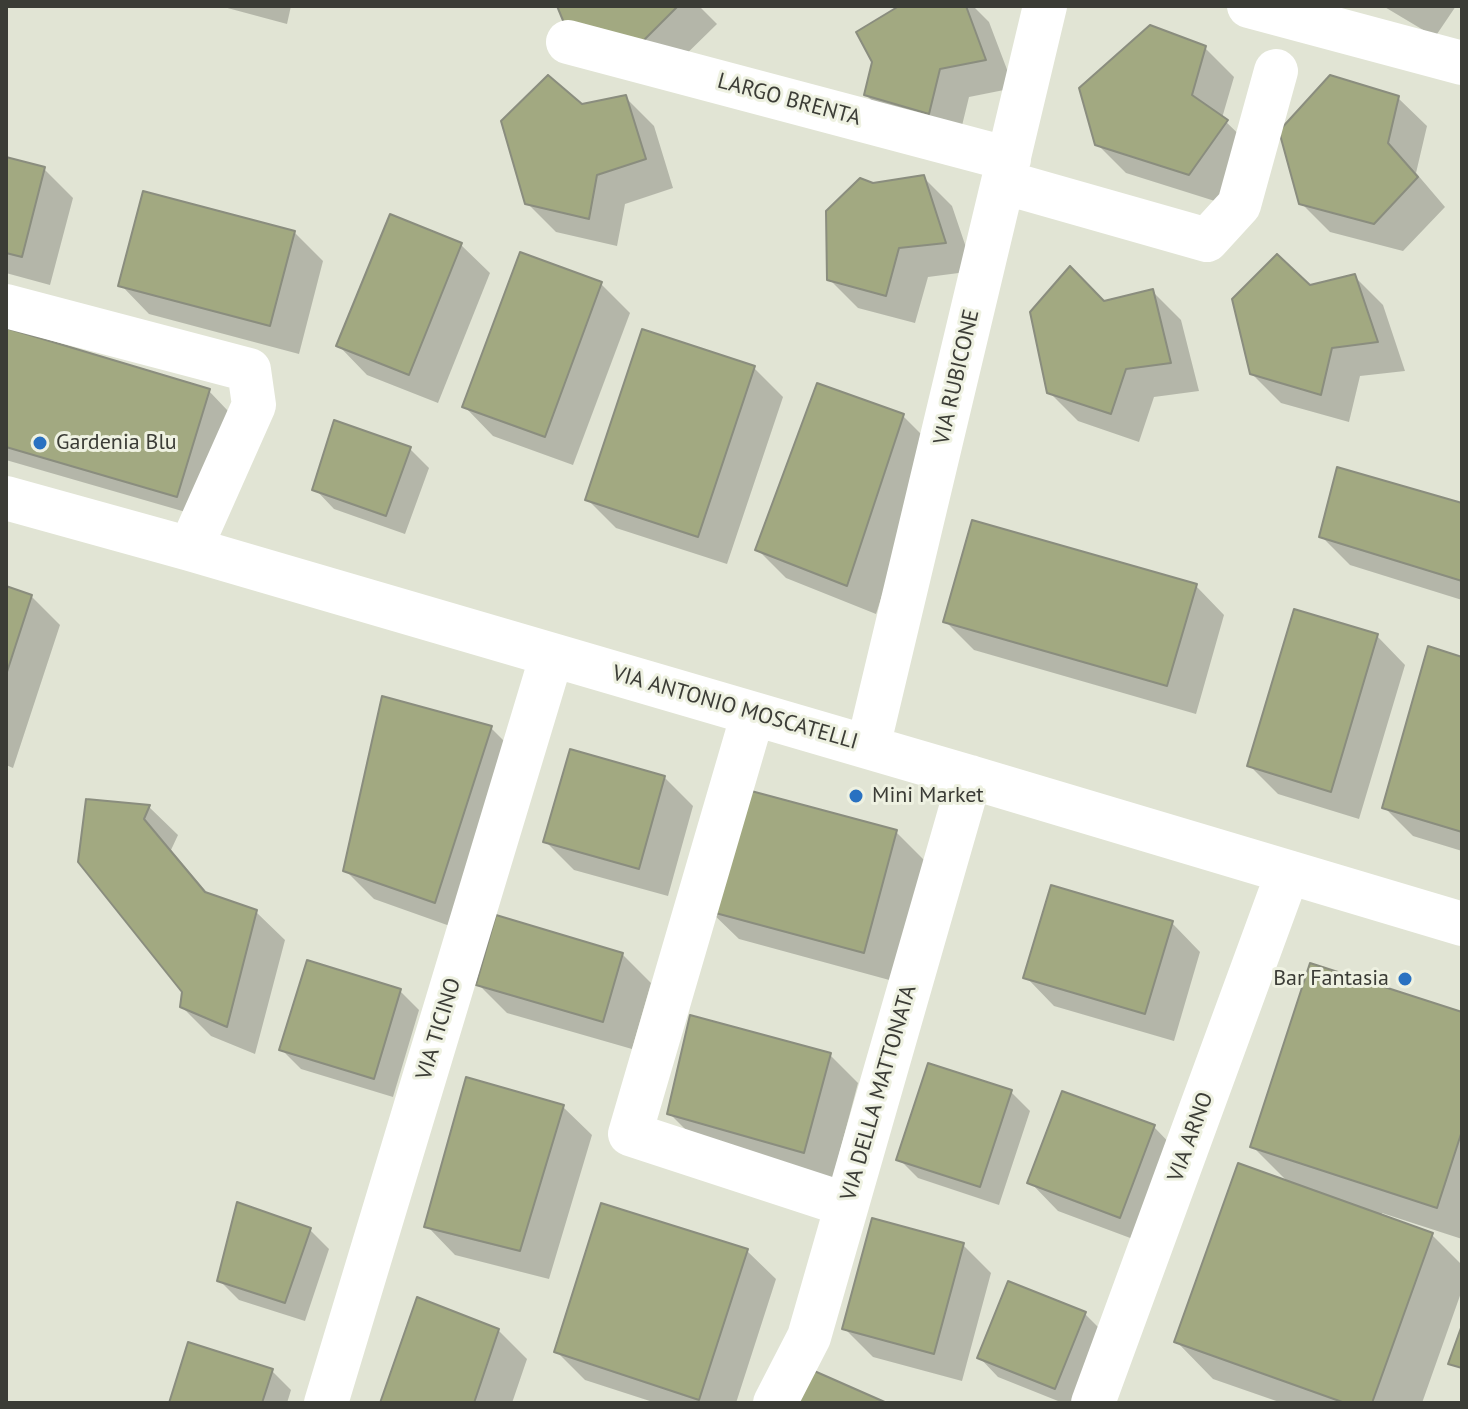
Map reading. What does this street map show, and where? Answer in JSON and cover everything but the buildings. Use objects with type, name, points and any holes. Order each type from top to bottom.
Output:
[{"type":"street","name":"VIA RUBICONE","points":[[868,747],[1045,6]]},
{"type":"street","points":[[1249,6],[1462,63]]},
{"type":"street","name":"LARGO BRENTA","points":[[568,42],[1006,170],[1207,240],[1239,205],[1276,71]]},
{"type":"street","points":[[6,306],[249,370],[254,405],[190,549]]},
{"type":"street","name":"VIA ANTONIO MOSCATELLI","points":[[6,498],[868,747],[1462,924]]},
{"type":"street","name":"VIA TICINO","points":[[326,1403],[552,655]]},
{"type":"street","points":[[753,714],[630,1134],[847,1205]]},
{"type":"street","name":"VIA DELLA MATTONATA","points":[[775,1403],[809,1337],[970,777]]},
{"type":"street","name":"VIA ARNO","points":[[1093,1403],[1288,872]]},
{"type":"place","name":"Gardenia Blu","points":[[40,443]]},
{"type":"place","name":"Mini Market","points":[[856,796]]},
{"type":"place","name":"Bar Fantasia","points":[[1405,979]]}]
